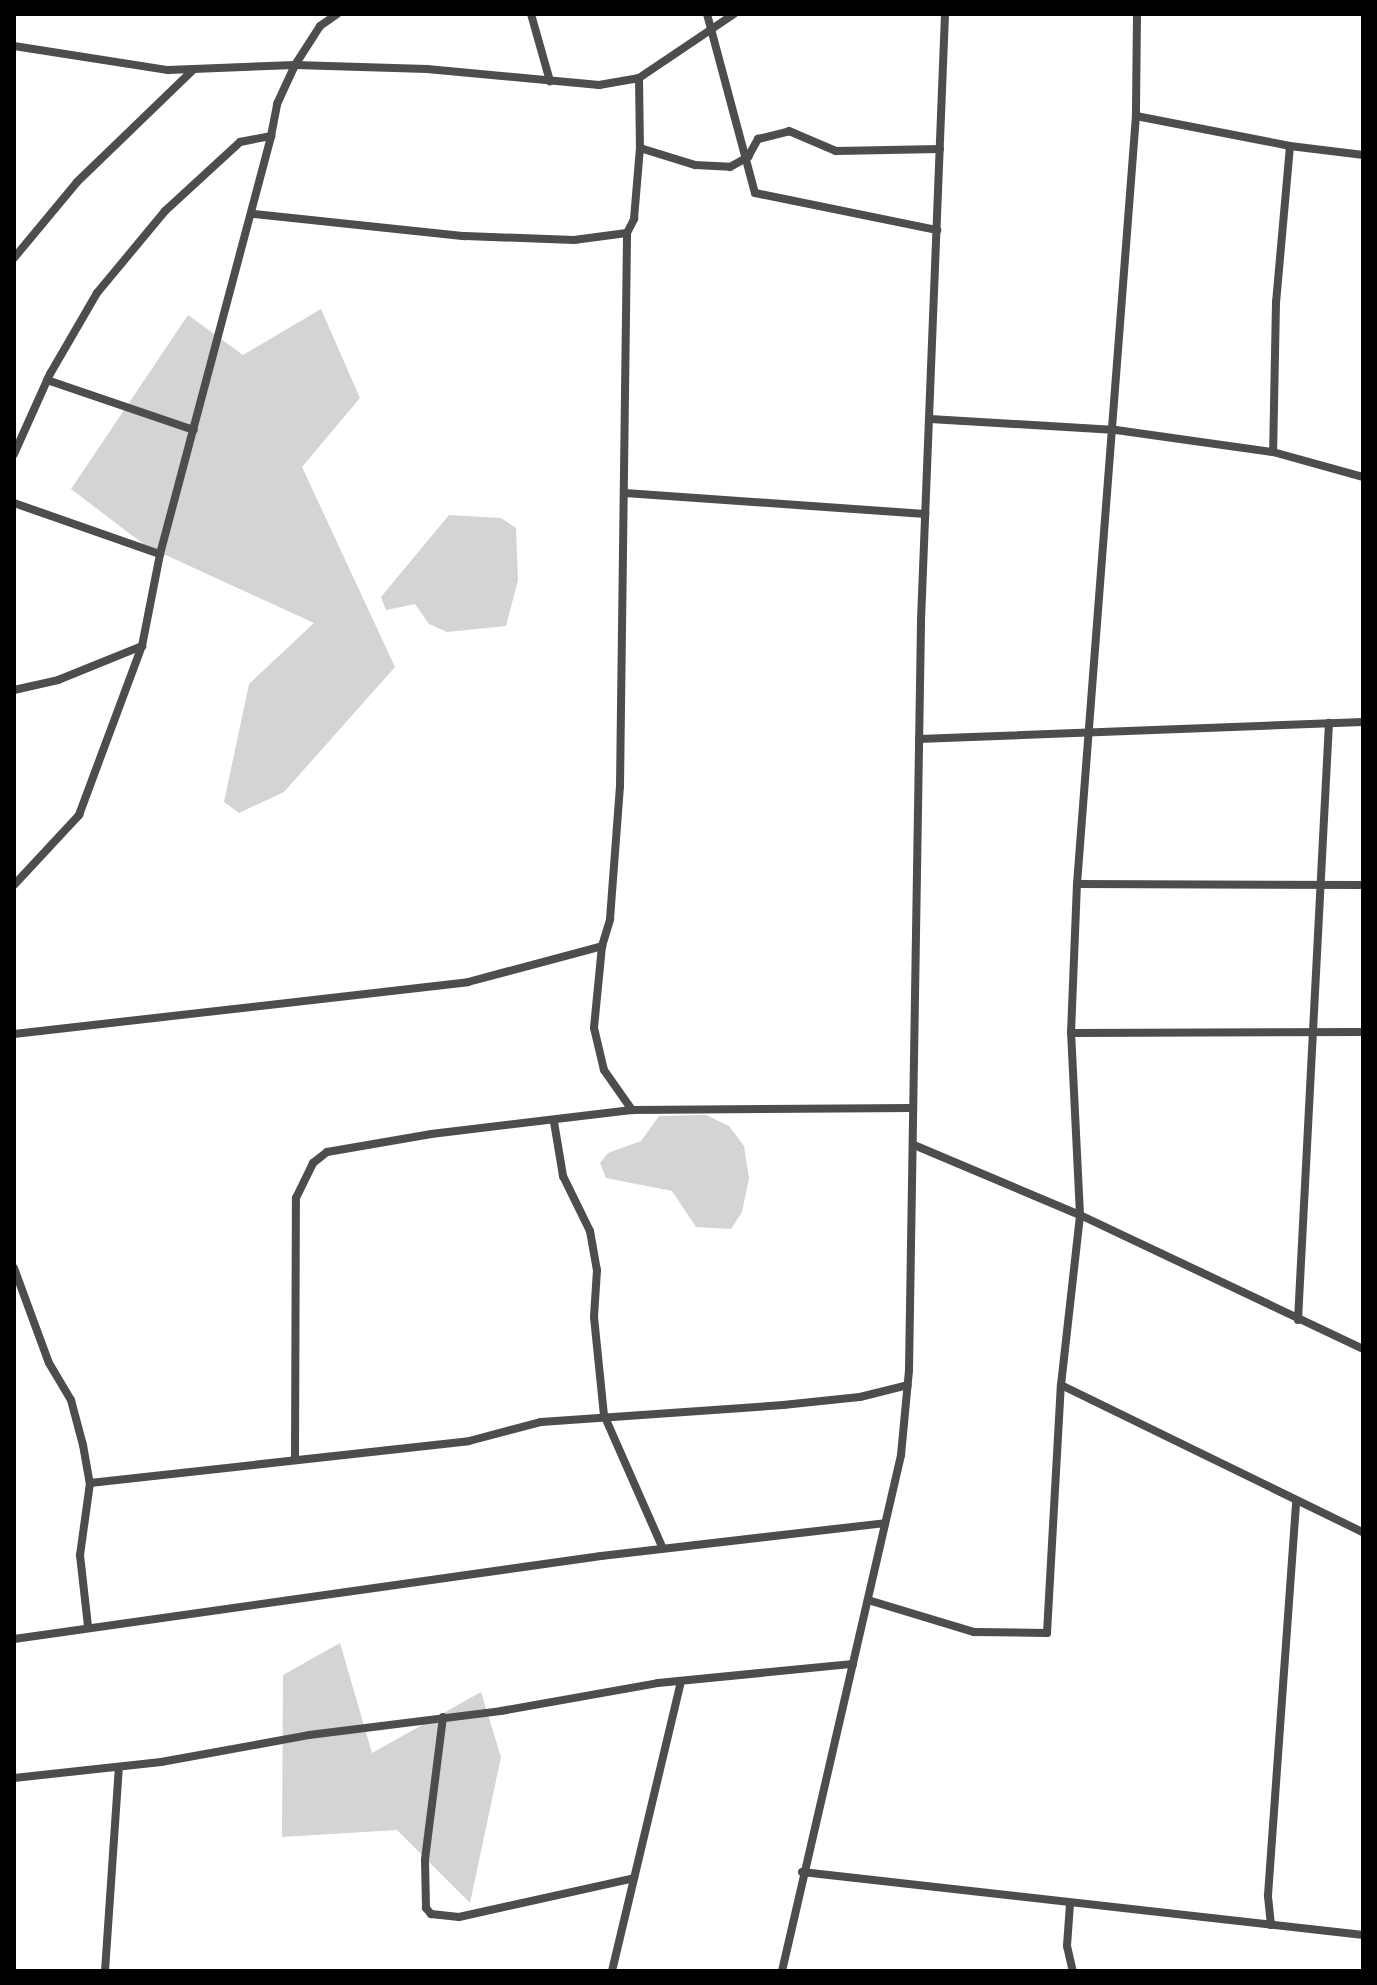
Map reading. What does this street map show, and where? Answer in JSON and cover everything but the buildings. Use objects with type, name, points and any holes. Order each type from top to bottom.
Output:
[{"type":"street","points":[[320,26],[321,14]]},
{"type":"street","points":[[14,885],[79,815],[142,646],[160,554],[254,214],[277,104],[295,65],[320,26],[337,14]]},
{"type":"street","points":[[531,14],[550,81]]},
{"type":"street","points":[[707,14],[759,196],[937,230]]},
{"type":"street","points":[[14,46],[108,63],[193,70],[295,65],[427,69],[599,85],[639,78],[711,33],[734,14]]},
{"type":"street","points":[[782,1971],[802,1872],[901,1455],[908,1385],[925,514],[945,14]]},
{"type":"street","points":[[868,1600],[974,1632],[1047,1633],[1061,1385],[1080,1215],[1071,1033],[1077,884],[1087,733],[1116,430],[1136,116],[1137,14]]},
{"type":"street","points":[[14,258],[77,182],[193,70]]},
{"type":"street","points":[[632,1110],[604,1070],[594,1028],[602,946],[610,919],[620,786],[627,233],[634,219],[640,148],[639,78]]},
{"type":"street","points":[[1136,116],[1290,146],[1363,155]]},
{"type":"street","points":[[640,148],[719,168],[748,157],[758,139],[789,131],[836,151],[940,149]]},
{"type":"street","points":[[14,454],[47,380],[97,293],[165,211],[240,142],[271,136]]},
{"type":"street","points":[[1273,452],[1276,302],[1290,146]]},
{"type":"street","points":[[254,214],[465,236],[574,240],[627,233]]},
{"type":"street","points":[[47,380],[194,430]]},
{"type":"street","points":[[930,419],[1116,430],[1273,452],[1363,477]]},
{"type":"street","points":[[625,493],[925,514]]},
{"type":"street","points":[[14,503],[160,554]]},
{"type":"street","points":[[14,690],[58,680],[142,646]]},
{"type":"street","points":[[919,739],[1363,722]]},
{"type":"street","points":[[1298,1320],[1329,723]]},
{"type":"street","points":[[1077,884],[1363,885]]},
{"type":"street","points":[[14,1034],[468,982],[602,946]]},
{"type":"street","points":[[1071,1033],[1363,1032]]},
{"type":"street","points":[[295,1460],[296,1198],[313,1163],[327,1152],[431,1134],[554,1122],[632,1110],[913,1108]]},
{"type":"street","points":[[554,1122],[563,1176],[590,1231],[597,1270],[594,1317],[604,1415],[663,1549]]},
{"type":"street","points":[[914,1145],[1080,1215],[1363,1349]]},
{"type":"street","points":[[14,1268],[49,1363],[71,1400],[90,1483],[80,1555],[88,1626]]},
{"type":"street","points":[[90,1483],[469,1441],[541,1422],[604,1415],[783,1405],[908,1385]]},
{"type":"street","points":[[1061,1385],[1363,1532]]},
{"type":"street","points":[[1271,1925],[1268,1895],[1296,1502]]},
{"type":"street","points":[[14,1639],[88,1626],[663,1549],[885,1523]]},
{"type":"street","points":[[14,1778],[119,1767],[681,1681],[853,1664]]},
{"type":"street","points":[[612,1971],[631,1879],[681,1681]]},
{"type":"street","points":[[443,1717],[425,1860],[426,1908],[431,1914],[459,1917],[631,1879]]},
{"type":"street","points":[[105,1971],[119,1767]]},
{"type":"street","points":[[802,1872],[1363,1935]]},
{"type":"street","points":[[1070,1904],[1067,1946],[1073,1971]]},
{"type":"shaded area","points":[[321,309],[360,398],[302,467],[395,667],[284,792],[239,813],[224,802],[249,684],[314,623],[146,546],[71,489],[188,315],[243,355]]},
{"type":"shaded area","points":[[449,515],[501,518],[516,528],[518,580],[506,626],[447,632],[429,624],[415,604],[386,610],[381,597]]},
{"type":"shaded area","points":[[706,1115],[729,1126],[744,1146],[749,1178],[742,1212],[731,1229],[696,1227],[672,1191],[606,1178],[600,1163],[608,1153],[641,1141],[659,1116]]},
{"type":"shaded area","points":[[340,1643],[372,1753],[481,1692],[501,1757],[470,1903],[397,1830],[282,1837],[283,1675]]}]
